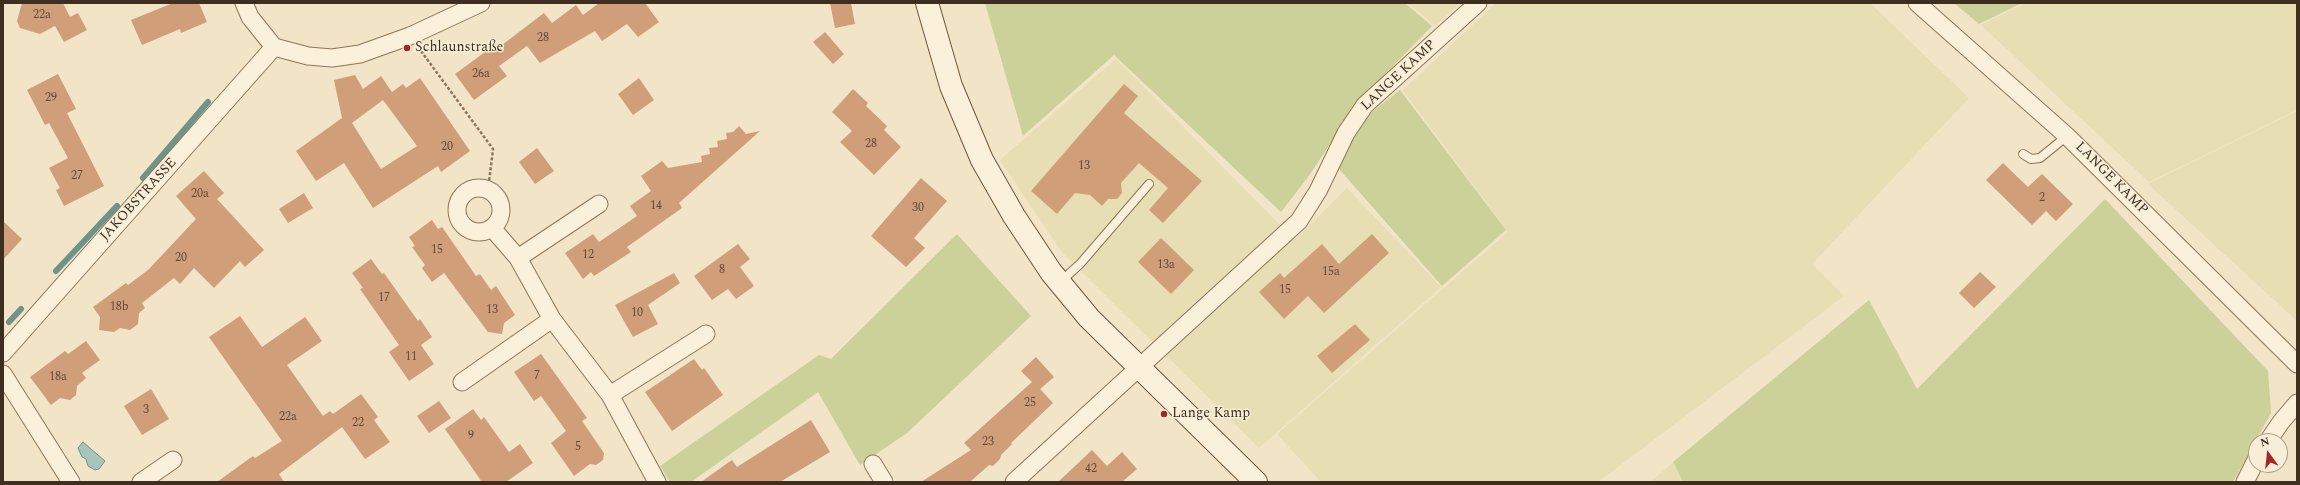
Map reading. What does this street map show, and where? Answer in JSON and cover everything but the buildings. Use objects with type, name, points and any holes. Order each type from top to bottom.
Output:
[{"type":"street","points":[[244,3],[250,17],[274,47],[308,56],[332,58],[360,54],[410,36],[481,3]]},
{"type":"street","points":[[927,3],[951,86],[982,160],[1014,216],[1060,283],[1089,318],[1138,368],[1256,482]]},
{"type":"street","name":"LANGE KAMP","points":[[1014,482],[1299,221],[1318,191],[1346,133],[1366,105],[1478,3]]},
{"type":"street","name":"LANGE KAMP","points":[[1917,3],[2067,136],[2297,364]]},
{"type":"street","name":"JAKOBSTRASSE","points":[[3,352],[274,47]]},
{"type":"street","points":[[480,188],[488,190],[494,194],[501,207],[501,215],[492,228],[486,232],[470,231],[464,227],[457,213],[460,198],[465,192],[480,188]]},
{"type":"street","points":[[518,258],[599,204]]},
{"type":"street","points":[[492,228],[518,258],[552,319],[610,395],[657,482]]},
{"type":"street","points":[[462,382],[552,319]]},
{"type":"street","points":[[610,395],[706,334]]},
{"type":"street","points":[[3,374],[71,482]]},
{"type":"street","points":[[2273,433],[2297,403]]},
{"type":"street","points":[[141,482],[172,460]]},
{"type":"street","points":[[873,464],[884,482]]},
{"type":"street","points":[[2245,482],[2250,473]]},
{"type":"lane","points":[[2023,154],[2031,159],[2040,158],[2067,136]]},
{"type":"lane","points":[[1060,283],[1080,264],[1149,184]]},
{"type":"path","points":[[410,36],[493,149],[488,190]]},
{"type":"shaded area","points":[[1408,3],[1460,3],[1435,26]]},
{"type":"shaded area","points":[[1496,3],[1870,3],[1969,98],[1812,264],[1844,296],[1598,482],[1321,482],[1277,434],[1508,232],[1403,90]]},
{"type":"shaded area","points":[[2026,3],[2297,3],[2297,110],[2149,182],[1981,25]]},
{"type":"shaded area","points":[[1116,59],[1295,240],[1347,188],[1441,287],[1259,448],[1062,252],[1000,160]]},
{"type":"shaded area","points":[[2297,111],[2297,321],[2148,184]]},
{"type":"shaded area","points":[[1673,463],[1683,482],[1650,482]]},
{"type":"green space","points":[[985,3],[1405,3],[1432,26],[1359,101],[1308,177],[1281,212],[1114,55],[1023,136]]},
{"type":"green space","points":[[1954,3],[2022,3],[1979,24]]},
{"type":"green space","points":[[1400,90],[1506,230],[1442,286],[1339,169],[1352,140],[1372,112]]},
{"type":"green space","points":[[2105,199],[2268,371],[2271,413],[2260,433],[2248,433],[2248,455],[2233,482],[1683,482],[1673,462],[1869,300],[1917,389]]},
{"type":"green space","points":[[957,234],[1031,316],[907,433],[860,465],[818,392],[691,482],[670,482],[660,466],[819,355],[831,359]]},
{"type":"water","points":[[83,442],[105,461],[99,469],[95,470],[88,466],[86,459],[82,457],[78,448]]},
{"type":"waterway","points":[[143,178],[208,102]]},
{"type":"waterway","points":[[56,271],[117,206]]},
{"type":"waterway","points":[[9,322],[21,309]]},
{"type":"place","name":"Schlaunstraße","points":[[407,48]]},
{"type":"place","name":"Lange Kamp","points":[[1164,414]]}]
